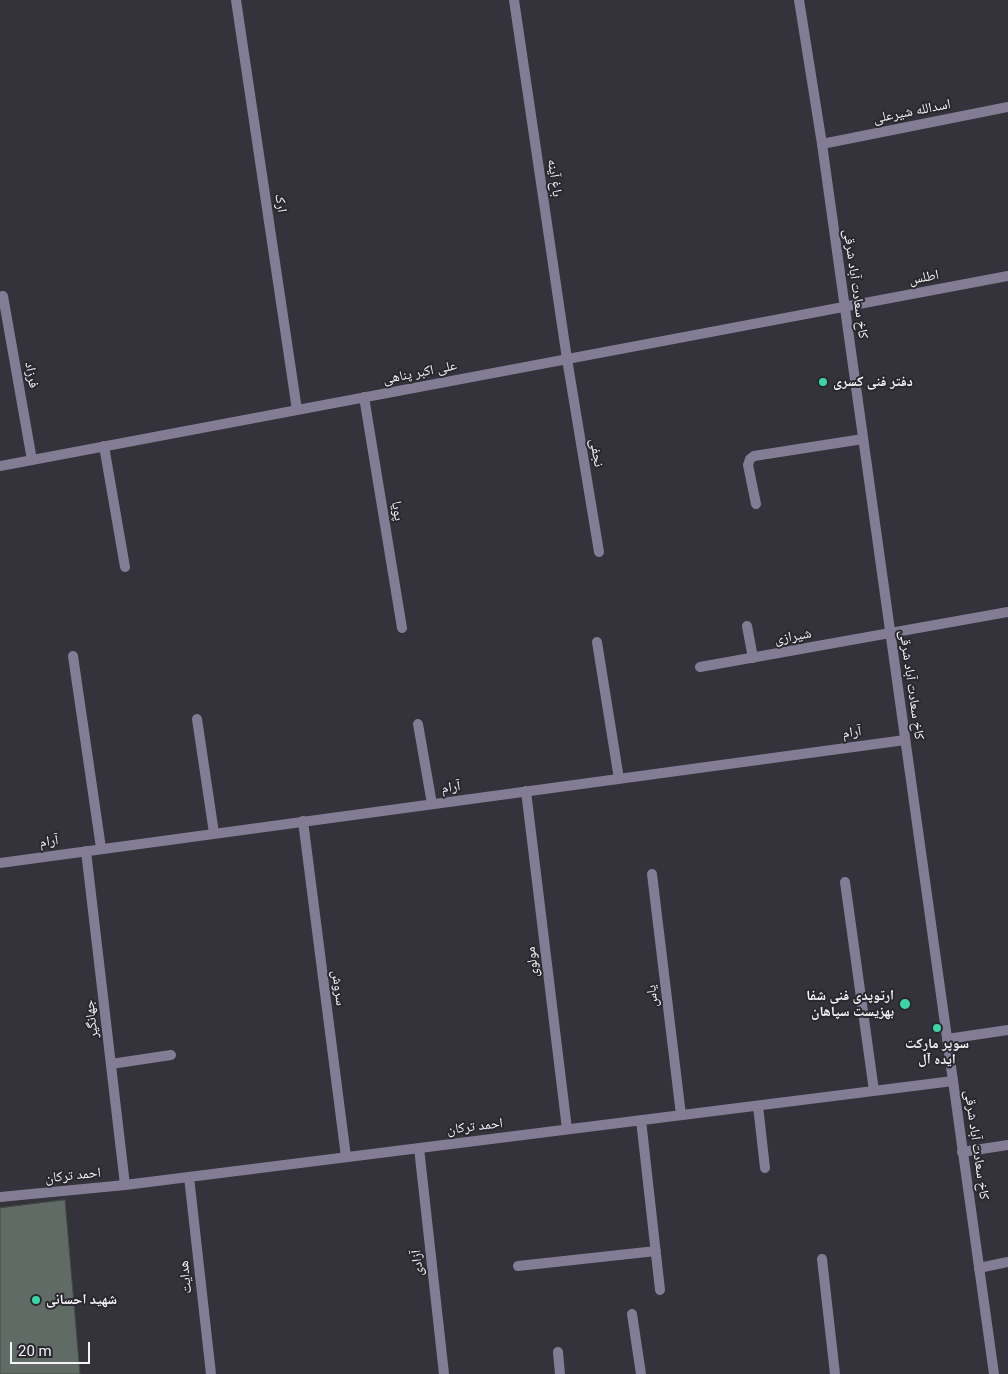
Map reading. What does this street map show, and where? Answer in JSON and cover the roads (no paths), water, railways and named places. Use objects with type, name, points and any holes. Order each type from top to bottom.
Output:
[{"type":"street","name":"ارک","points":[[236,0],[297,410]]},
{"type":"street","name":"باغ آینه","points":[[514,0],[567,359]]},
{"type":"street","name":"کاخ سعادت آباد شرقی","points":[[798,0],[822,144],[994,1374]]},
{"type":"street","name":"اسدالله شیرعلی","points":[[822,144],[1008,107]]},
{"type":"street","name":"اطلس","points":[[844,307],[1008,279]]},
{"type":"street","name":"فرزاد","points":[[2,296],[32,460]]},
{"type":"street","name":"علی اکبر پناهی","points":[[0,466],[844,307]]},
{"type":"street","name":"نجفی","points":[[567,359],[599,552]]},
{"type":"street","name":"پویا","points":[[364,397],[402,628]]},
{"type":"street","points":[[756,504],[748,465],[750,459],[754,456],[863,439]]},
{"type":"street","points":[[104,446],[125,567]]},
{"type":"street","name":"شیرازی","points":[[700,667],[1008,612]]},
{"type":"street","points":[[747,626],[753,658]]},
{"type":"street","points":[[597,642],[619,779]]},
{"type":"street","points":[[74,656],[101,848]]},
{"type":"street","points":[[197,719],[214,834]]},
{"type":"street","points":[[418,724],[432,804]]},
{"type":"street","name":"آرام","points":[[0,863],[905,740]]},
{"type":"street","name":"مولوی","points":[[526,791],[567,1129]]},
{"type":"street","name":"سروش","points":[[303,821],[346,1157]]},
{"type":"street","name":"جهانگیر","points":[[86,851],[125,1185]]},
{"type":"street","name":"یاس","points":[[652,874],[680,1116]]},
{"type":"street","points":[[845,882],[874,1091]]},
{"type":"street","points":[[947,1039],[1008,1030]]},
{"type":"street","points":[[111,1064],[171,1056]]},
{"type":"street","name":"احمد ترکان","points":[[0,1197],[125,1185],[953,1081]]},
{"type":"street","points":[[758,1106],[765,1168]]},
{"type":"street","points":[[640,1120],[660,1290]]},
{"type":"street","points":[[962,1152],[1008,1145]]},
{"type":"street","name":"آزادی","points":[[419,1148],[444,1374]]},
{"type":"street","name":"هدایت","points":[[189,1177],[211,1374]]},
{"type":"street","points":[[518,1266],[656,1251]]},
{"type":"street","points":[[822,1259],[835,1374]]},
{"type":"street","points":[[979,1268],[1008,1262]]},
{"type":"street","points":[[632,1314],[640,1374]]},
{"type":"street","points":[[558,1352],[560,1374]]},
{"type":"place","name":"دفتر فنی کسری","points":[[823,382]]},
{"type":"place","name":"ارتوپدی فنی شفا بهزیست سپاهان","points":[[905,1004]]},
{"type":"place","name":"سوپر مارکت ایده آل","points":[[937,1028]]},
{"type":"place","name":"شهید احسانی","points":[[36,1300]]}]
